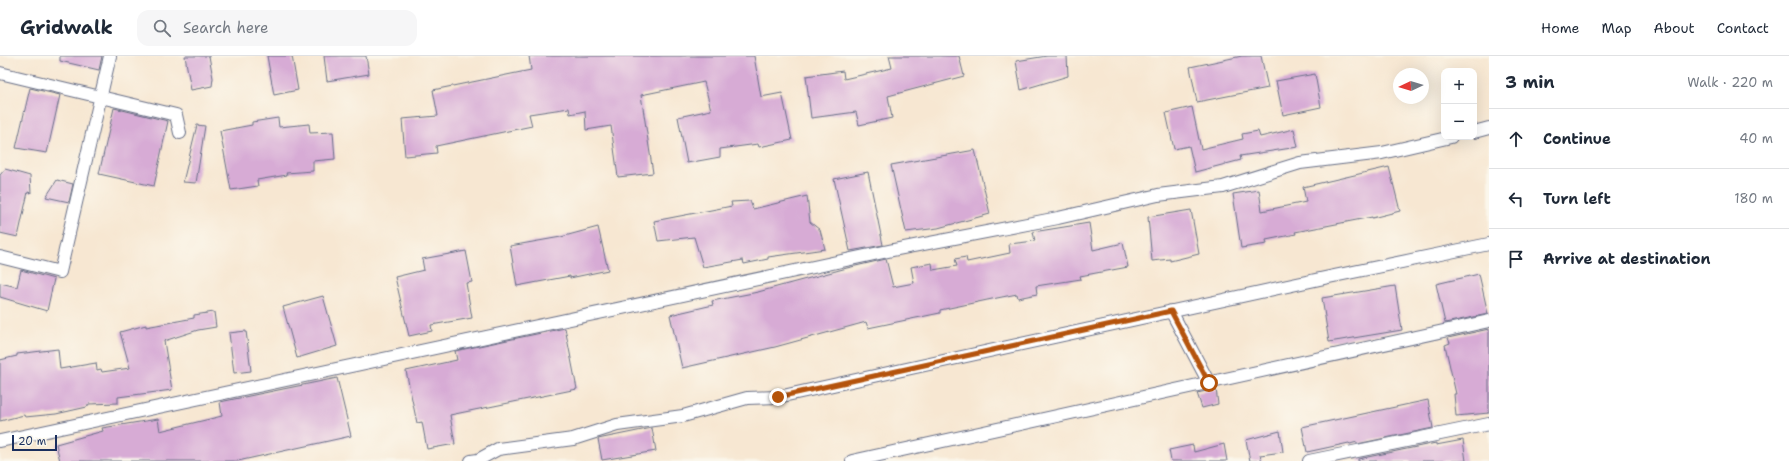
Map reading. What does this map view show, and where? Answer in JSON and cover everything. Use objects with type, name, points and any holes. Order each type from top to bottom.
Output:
[{"type":"street","points":[[0,257],[60,272],[110,56]]},
{"type":"street","points":[[0,73],[176,115],[180,132]]},
{"type":"street","points":[[1477,131],[1489,128]]},
{"type":"street","points":[[0,441],[893,250],[1058,218],[1158,195],[1223,187],[1300,163],[1382,153],[1441,139]]},
{"type":"street","points":[[471,461],[478,460],[498,448],[573,439],[617,425],[683,416],[747,398],[778,397],[1329,276],[1489,244]]},
{"type":"street","points":[[1171,311],[1209,383]]},
{"type":"street","points":[[852,461],[1489,321]]},
{"type":"street","points":[[1308,461],[1489,424]]},
{"type":"building","points":[[60,56],[102,56],[99,70],[60,61]]},
{"type":"building","points":[[185,56],[209,56],[213,78],[212,86],[191,90]]},
{"type":"building","points":[[267,56],[292,56],[298,90],[274,95]]},
{"type":"building","points":[[324,56],[366,56],[369,74],[327,81]]},
{"type":"building","points":[[529,56],[754,56],[761,97],[782,93],[792,140],[759,147],[758,144],[720,149],[720,157],[687,163],[678,117],[711,110],[704,82],[641,95],[653,173],[618,177],[611,126],[586,130],[585,111],[570,114],[569,108],[529,114],[532,126],[436,146],[437,153],[405,156],[402,119],[438,116],[433,90],[531,70]]},
{"type":"building","points":[[889,56],[959,56],[964,76],[888,96],[892,118],[859,125],[856,112],[811,118],[806,76],[843,71],[844,79],[892,68]]},
{"type":"building","points":[[1047,56],[1067,56],[1068,76],[1021,90],[1016,61]]},
{"type":"building","points":[[1242,56],[1261,56],[1268,88],[1197,102],[1190,67]]},
{"type":"building","points":[[1315,74],[1321,107],[1283,115],[1276,81]]},
{"type":"building","points":[[30,88],[60,95],[47,153],[16,148]]},
{"type":"building","points":[[1192,107],[1201,149],[1243,139],[1242,134],[1258,131],[1260,137],[1294,129],[1298,147],[1240,156],[1241,160],[1195,172],[1189,146],[1174,149],[1166,113]]},
{"type":"building","points":[[114,108],[168,121],[154,186],[99,174]]},
{"type":"building","points":[[278,118],[279,127],[309,124],[310,133],[333,132],[335,159],[313,161],[313,171],[286,173],[287,175],[257,180],[258,186],[231,190],[220,131],[252,125],[252,122]]},
{"type":"building","points":[[197,125],[205,126],[196,183],[183,182]]},
{"type":"building","points":[[975,150],[990,214],[938,228],[906,232],[891,165]]},
{"type":"building","points":[[1389,167],[1400,211],[1372,218],[1295,232],[1296,234],[1266,240],[1267,244],[1241,248],[1233,194],[1259,190],[1262,211],[1306,202],[1303,187]]},
{"type":"building","points":[[5,169],[30,176],[31,193],[28,192],[18,237],[0,233],[0,175]]},
{"type":"building","points":[[868,172],[883,245],[850,251],[834,179]]},
{"type":"building","points":[[57,180],[73,184],[69,202],[46,197]]},
{"type":"building","points":[[807,196],[810,222],[820,230],[825,249],[768,257],[768,259],[744,264],[743,260],[703,267],[694,237],[658,241],[654,221],[732,206],[731,202],[750,201],[753,209]]},
{"type":"building","points":[[1191,210],[1199,254],[1170,261],[1170,259],[1152,261],[1148,217]]},
{"type":"building","points":[[1089,223],[1093,250],[1123,243],[1128,267],[1080,276],[1081,279],[1036,286],[1037,294],[1018,298],[1017,294],[992,299],[940,310],[940,313],[868,328],[866,322],[775,347],[682,368],[670,315],[713,305],[712,301],[758,292],[886,259],[893,287],[914,283],[911,267],[932,263],[933,270],[957,266],[955,259],[966,257],[967,262],[1010,253],[1009,244],[1035,241],[1033,232]]},
{"type":"building","points":[[598,227],[608,270],[570,278],[570,276],[517,286],[510,246],[561,237]]},
{"type":"building","points":[[466,251],[472,282],[466,283],[472,318],[431,325],[432,331],[409,336],[395,277],[424,270],[422,259]]},
{"type":"building","points":[[21,270],[54,279],[47,311],[0,297],[0,283],[17,287]]},
{"type":"building","points":[[1479,274],[1488,314],[1445,323],[1436,284]]},
{"type":"building","points":[[1395,286],[1402,330],[1329,342],[1322,298]]},
{"type":"building","points":[[323,296],[337,346],[297,358],[283,307]]},
{"type":"building","points":[[214,312],[216,327],[198,330],[164,341],[172,390],[118,397],[118,403],[89,404],[87,407],[56,414],[25,417],[24,415],[0,421],[0,360],[17,356],[17,354],[58,349],[60,369],[96,363],[97,370],[101,369],[102,372],[130,368],[120,332],[146,325],[146,327],[194,318],[194,315]]},
{"type":"building","points":[[565,328],[577,389],[450,415],[455,444],[427,449],[422,422],[417,423],[406,371],[457,360],[455,351]]},
{"type":"building","points":[[1489,329],[1489,413],[1456,416],[1454,394],[1456,394],[1445,345],[1450,343],[1448,338]]},
{"type":"building","points":[[246,331],[251,371],[234,373],[229,333]]},
{"type":"building","points":[[337,378],[351,436],[238,461],[60,461],[56,444],[103,431],[102,428],[158,419],[160,431],[222,416],[220,402]]},
{"type":"building","points":[[1216,389],[1218,404],[1202,408],[1197,393]]},
{"type":"building","points":[[1428,400],[1433,428],[1357,444],[1357,442],[1349,443],[1307,452],[1302,427]]},
{"type":"building","points":[[652,428],[656,451],[602,460],[598,439]]},
{"type":"building","points":[[1280,431],[1283,452],[1260,455],[1262,461],[1250,461],[1246,440]]},
{"type":"building","points":[[1463,440],[1466,461],[1358,461],[1358,459],[1436,443],[1436,445]]},
{"type":"building","points":[[1224,444],[1227,461],[1171,461],[1169,450],[1193,445],[1194,452]]},
{"type":"route","points":[[778,397],[1171,311],[1209,383]]}]
